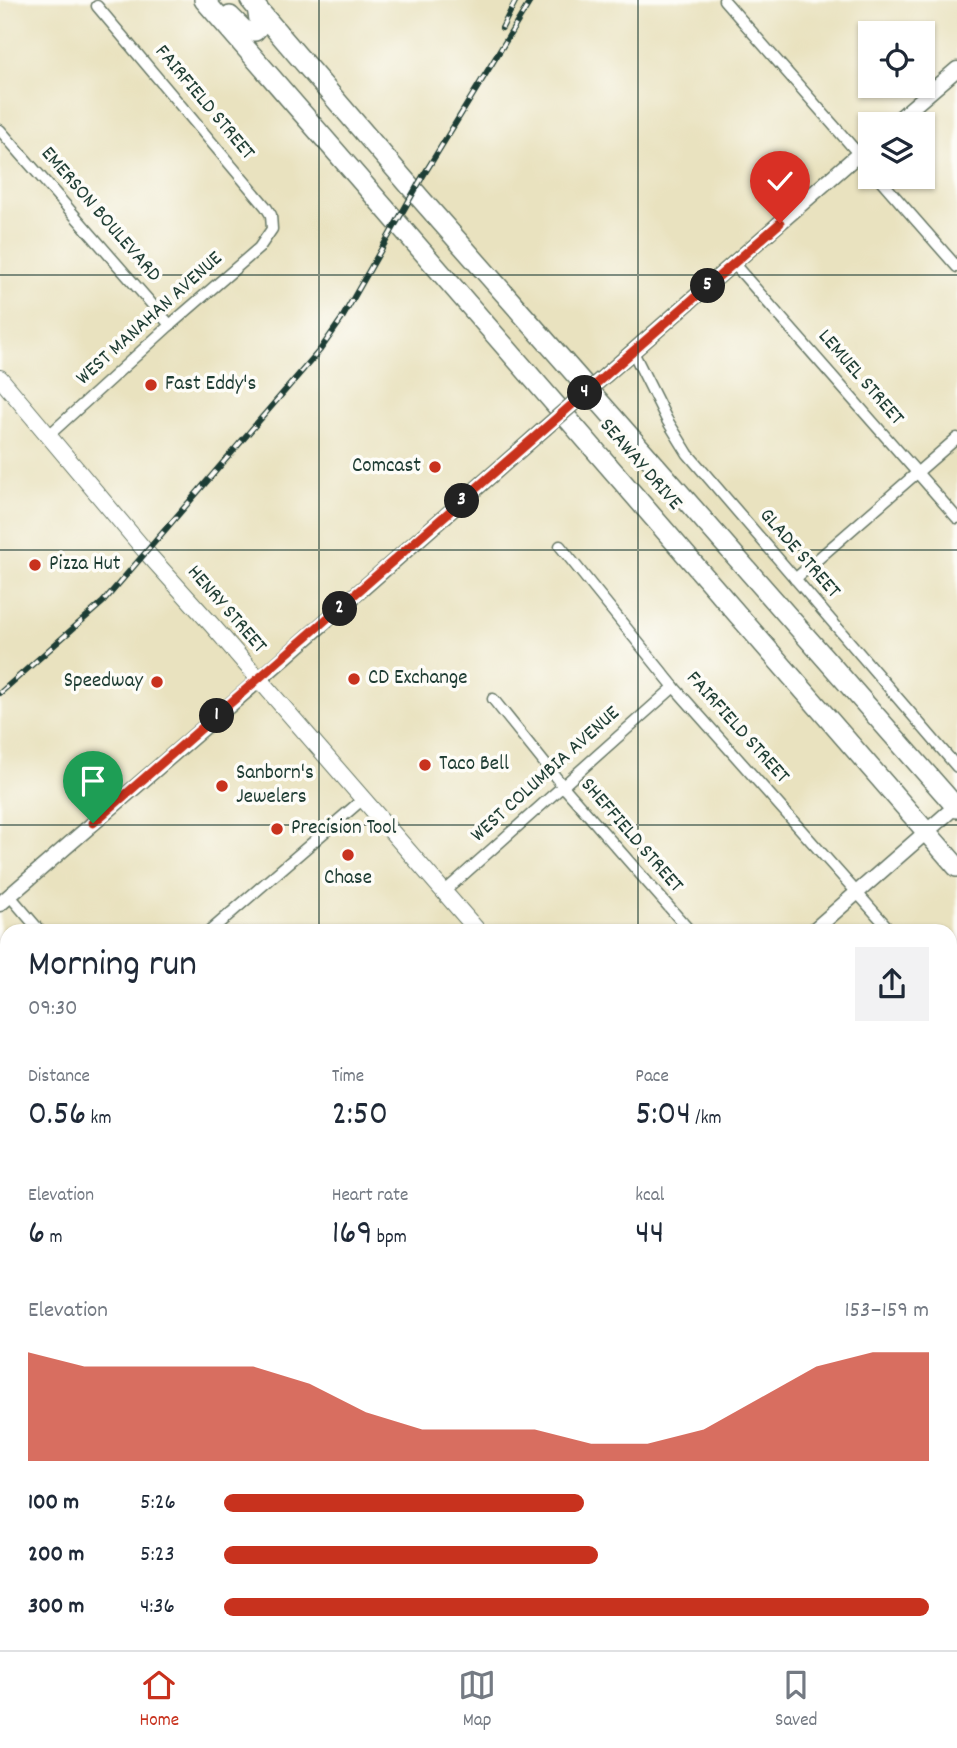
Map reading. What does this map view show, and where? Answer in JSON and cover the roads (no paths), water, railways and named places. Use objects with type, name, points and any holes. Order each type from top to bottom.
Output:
[{"type":"highway","name":"SEAWAY DRIVE","points":[[204,0],[955,863]]},
{"type":"highway","points":[[215,0],[245,31],[255,31],[260,25],[253,4]]},
{"type":"highway","name":"SEAWAY DRIVE","points":[[253,4],[955,810]]},
{"type":"highway","points":[[773,654],[781,639],[795,639],[955,810]]},
{"type":"main road","name":"HENRY STREET","points":[[0,378],[147,553],[444,892],[466,924]]},
{"type":"street","points":[[723,0],[858,143]]},
{"type":"street","name":"FAIRFIELD STREET","points":[[97,6],[266,207],[271,215],[272,229]]},
{"type":"street","points":[[907,112],[957,69]]},
{"type":"street","name":"EMERSON BOULEVARD","points":[[0,130],[170,325]]},
{"type":"street","points":[[32,924],[5,900],[858,154]]},
{"type":"street","points":[[889,189],[957,267]]},
{"type":"street","name":"WEST MANAHAN AVENUE","points":[[49,435],[260,248],[272,229]]},
{"type":"street","name":"LEMUEL STREET","points":[[734,264],[957,518]]},
{"type":"street","name":"GLADE STREET","points":[[633,352],[667,420],[688,454],[957,766]]},
{"type":"street","points":[[795,579],[957,438]]},
{"type":"street","name":"FAIRFIELD STREET","points":[[560,546],[674,687],[885,924]]},
{"type":"street","name":"WEST COLUMBIA AVENUE","points":[[444,892],[674,687]]},
{"type":"street","name":"SHEFFIELD STREET","points":[[493,699],[562,785],[684,924]]},
{"type":"street","points":[[218,924],[363,799]]},
{"type":"street","points":[[821,924],[926,831],[955,810]]},
{"type":"railway","points":[[502,28],[516,0]]},
{"type":"railway","points":[[0,693],[103,602],[320,350],[341,320],[423,176],[531,0]]},
{"type":"place","name":"Fast Eddy's","points":[[151,385]]},
{"type":"place","name":"Comcast","points":[[435,467]]},
{"type":"place","name":"Pizza Hut","points":[[35,565]]},
{"type":"place","name":"CD Exchange","points":[[354,679]]},
{"type":"place","name":"Speedway","points":[[157,682]]},
{"type":"place","name":"Taco Bell","points":[[425,765]]},
{"type":"place","name":"Sanborn's Jewelers","points":[[222,786]]},
{"type":"place","name":"Precision Tool","points":[[277,829]]},
{"type":"place","name":"Chase","points":[[348,855]]}]
